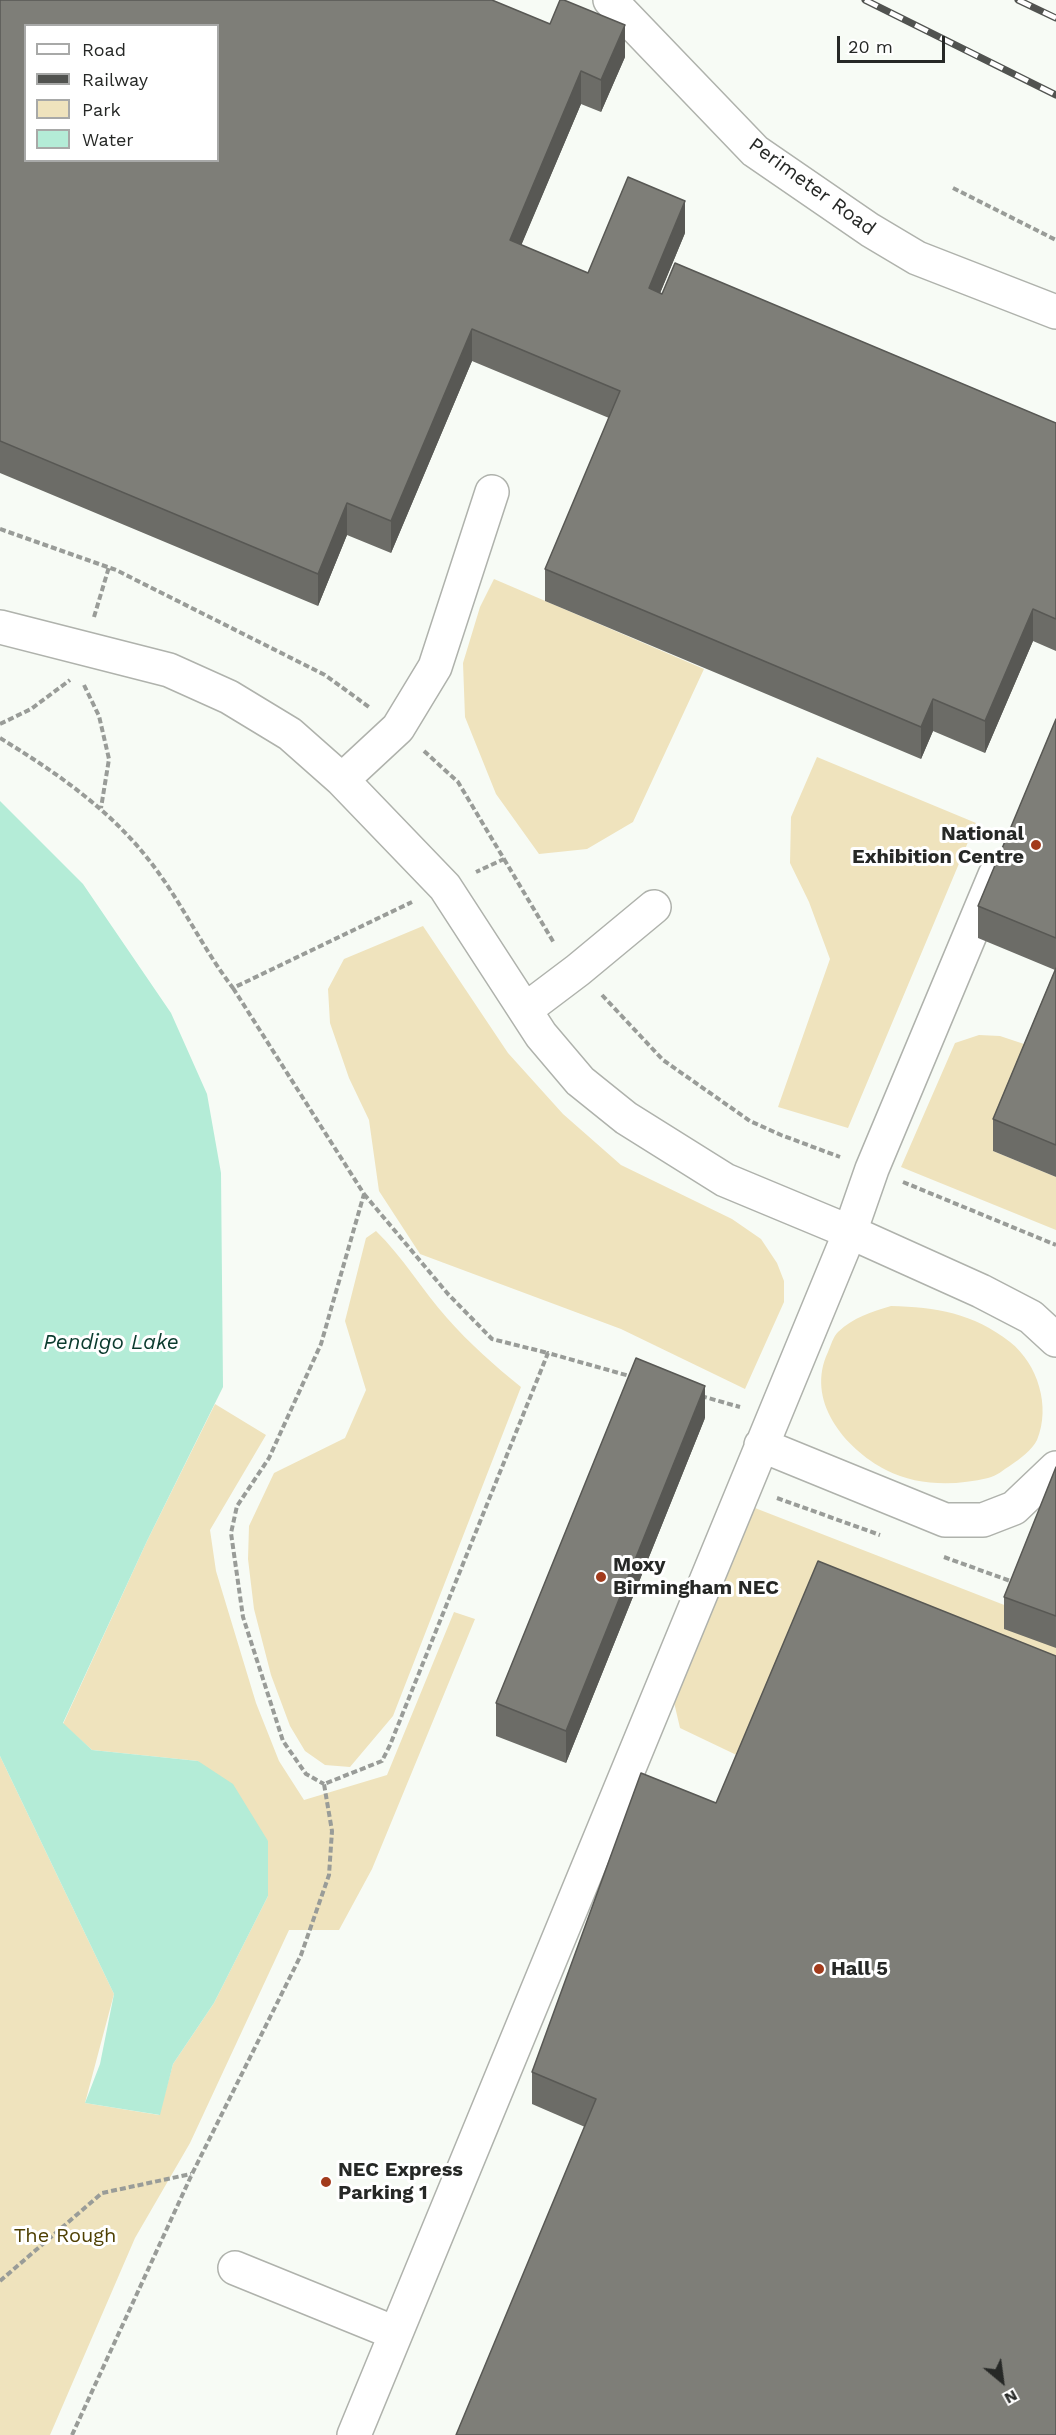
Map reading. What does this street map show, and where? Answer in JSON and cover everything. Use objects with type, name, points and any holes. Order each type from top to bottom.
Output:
[{"type":"lane","name":"Perimeter Road","points":[[610,0],[755,151],[870,230],[917,258],[1056,312]]},
{"type":"lane","points":[[342,780],[398,728],[435,667],[492,492]]},
{"type":"lane","points":[[0,627],[169,670],[230,697],[290,734],[342,780],[445,887],[541,1035],[580,1081],[626,1118],[726,1180],[981,1290],[1031,1317],[1056,1340]]},
{"type":"lane","points":[[354,2435],[850,1232],[872,1169],[1005,849]]},
{"type":"lane","points":[[525,1010],[578,970],[654,907]]},
{"type":"lane","points":[[761,1445],[945,1520],[984,1520],[1014,1508],[1056,1468]]},
{"type":"lane","points":[[235,2268],[395,2333]]},
{"type":"path","points":[[953,188],[1056,240]]},
{"type":"path","points":[[0,529],[109,567],[325,675],[398,728],[458,782],[557,947],[663,1060],[750,1121],[1056,1245]]},
{"type":"path","points":[[93,621],[109,567]]},
{"type":"path","points":[[0,724],[31,709],[78,674],[99,716],[109,759],[101,808]]},
{"type":"path","points":[[0,738],[51,770],[101,808],[152,864],[364,1194],[448,1294],[492,1339],[637,1378]]},
{"type":"path","points":[[233,988],[504,859]]},
{"type":"path","points":[[324,1784],[306,1774],[283,1741],[243,1617],[231,1533],[237,1506],[269,1458],[321,1344],[364,1194]]},
{"type":"path","points":[[324,1784],[382,1761],[548,1353]]},
{"type":"path","points":[[692,1394],[747,1409],[761,1445]]},
{"type":"path","points":[[72,2435],[192,2174],[301,1955],[329,1875],[332,1831],[324,1784]]},
{"type":"path","points":[[0,2281],[102,2193],[192,2174]]},
{"type":"green space","points":[[494,579],[704,669],[633,822],[587,849],[539,854],[496,794],[465,717],[463,663],[480,607]]},
{"type":"green space","points":[[817,757],[976,823],[848,1128],[778,1107],[830,959],[809,902],[790,863],[791,817]]},
{"type":"green space","points":[[423,926],[508,1053],[563,1114],[621,1165],[732,1219],[761,1239],[777,1263],[784,1281],[784,1302],[745,1389],[621,1329],[420,1254],[379,1191],[369,1120],[349,1078],[330,1023],[328,989],[344,959]]},
{"type":"green space","points":[[979,1035],[1000,1036],[1039,1049],[993,1151],[1056,1177],[1056,1230],[901,1167],[955,1043]]},
{"type":"green space","points":[[376,1231],[455,1327],[482,1354],[521,1387],[393,1716],[350,1767],[325,1765],[305,1751],[290,1726],[271,1675],[254,1609],[248,1559],[249,1526],[274,1473],[345,1438],[366,1390],[345,1321],[366,1238]]},
{"type":"green space","points":[[891,1306],[939,1310],[968,1318],[996,1332],[1020,1351],[1035,1374],[1043,1414],[1037,1440],[1026,1454],[991,1477],[949,1483],[923,1482],[886,1470],[871,1461],[843,1436],[825,1405],[821,1388],[822,1370],[828,1352],[835,1336],[850,1322]]},
{"type":"green space","name":"The Rough","points":[[215,1404],[266,1435],[210,1530],[216,1571],[256,1703],[279,1761],[304,1800],[387,1775],[454,1612],[475,1619],[372,1869],[339,1930],[289,1930],[190,2143],[135,2238],[50,2435],[0,2435],[0,1756],[114,1994],[85,2103],[159,2115],[173,2064],[214,2003],[268,1896],[198,1761],[92,1750],[63,1724],[147,1541]]},
{"type":"green space","points":[[755,1508],[1012,1608],[1056,1648],[1056,1685],[747,1760],[680,1728],[673,1698]]},
{"type":"water","name":"Pendigo Lake","points":[[0,801],[83,884],[171,1013],[207,1094],[221,1173],[223,1387],[147,1541],[63,1723],[92,1750],[198,1761],[233,1784],[268,1841],[268,1896],[214,2003],[173,2064],[160,2115],[85,2103],[100,2064],[114,1994],[0,1756]]},
{"type":"building","points":[[0,0],[492,0],[550,24],[560,0],[564,0],[625,25],[601,80],[581,71],[510,240],[588,273],[628,177],[685,201],[649,288],[662,294],[675,263],[1056,423],[1056,619],[1033,609],[985,721],[933,699],[921,727],[545,569],[620,391],[472,329],[391,521],[347,503],[318,574],[0,441]]},
{"type":"building","name":"National Exhibition Centre","points":[[1056,719],[1056,938],[978,906]]},
{"type":"building","points":[[1056,968],[1056,1145],[993,1119]]},
{"type":"building","name":"Moxy Birmingham NEC","points":[[636,1358],[705,1386],[566,1731],[496,1703]]},
{"type":"building","points":[[1056,1467],[1056,1616],[1004,1597]]},
{"type":"building","name":"Hall 5","points":[[818,1561],[1056,1656],[1056,2435],[456,2435],[596,2099],[532,2072],[641,1773],[716,1803]]},
{"type":"railway","points":[[865,0],[1056,95]]},
{"type":"railway","points":[[1018,0],[1056,18]]},
{"type":"place","name":"National Exhibition Centre","points":[[1036,845]]},
{"type":"place","name":"Moxy Birmingham NEC","points":[[601,1577]]},
{"type":"place","name":"Hall 5","points":[[819,1969]]},
{"type":"place","name":"NEC Express Parking 1","points":[[326,2182]]}]
